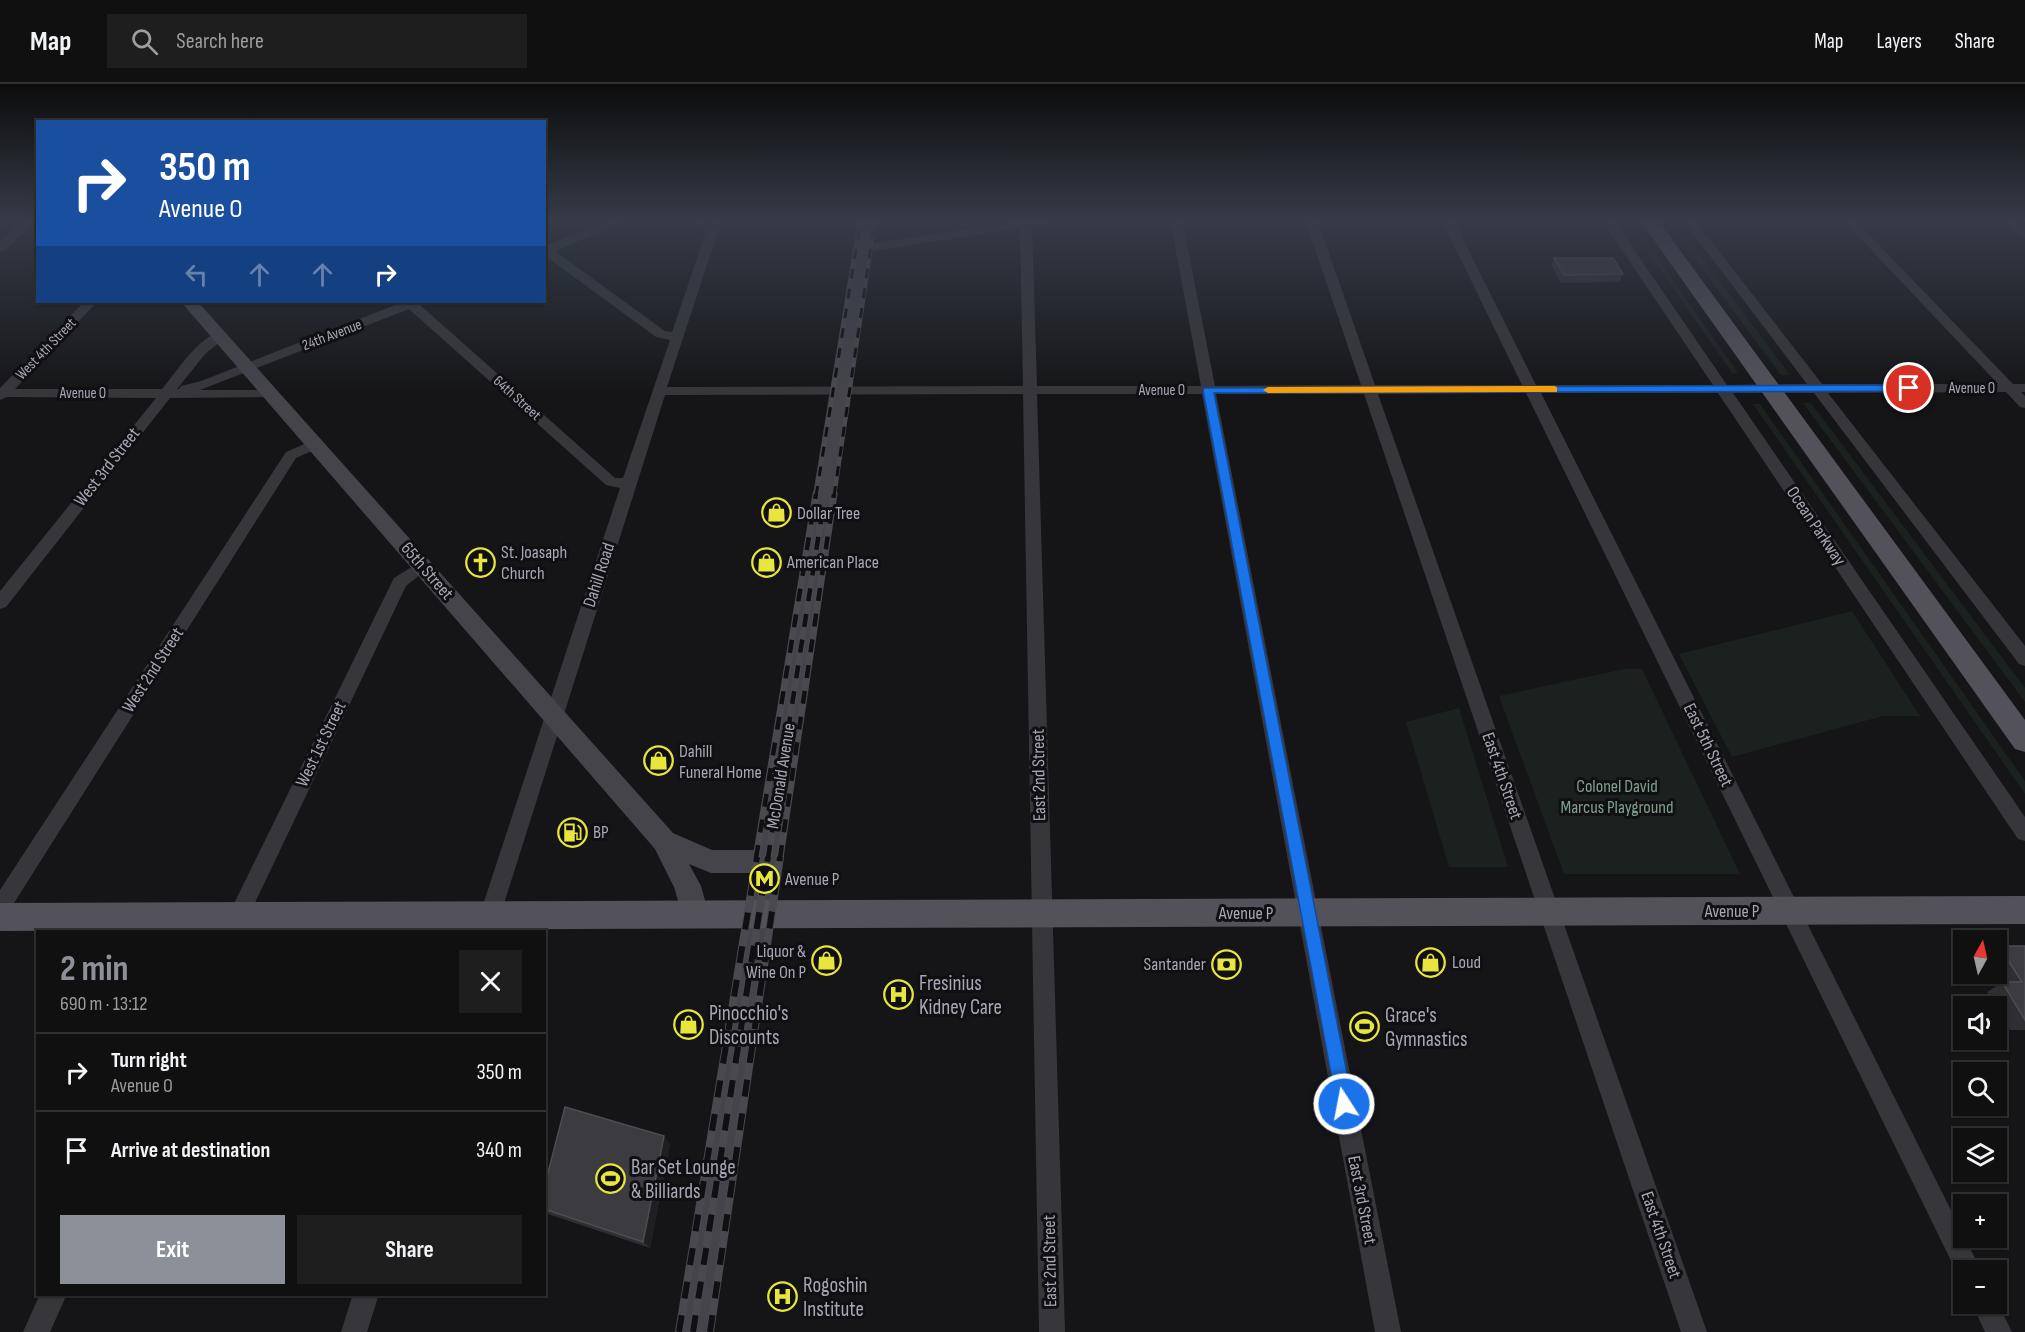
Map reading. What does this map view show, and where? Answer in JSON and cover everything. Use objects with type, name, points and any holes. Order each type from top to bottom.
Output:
[{"type":"main road","name":"McDonald Avenue","points":[[694,1332],[858,277]]},
{"type":"main road","points":[[1690,277],[2025,741]]},
{"type":"main road","name":"65th Street","points":[[190,303],[664,841],[687,886],[695,915]]},
{"type":"main road","name":"65th Street","points":[[664,841],[711,861],[768,862]]},
{"type":"main road","name":"Avenue P","points":[[0,917],[233,924],[486,924],[695,915],[2025,910]]},
{"type":"street","points":[[583,277],[661,334],[676,337]]},
{"type":"street","name":"Dahill Road","points":[[486,924],[552,714],[696,277]]},
{"type":"street","name":"East 2nd Street","points":[[1027,277],[1052,1332]]},
{"type":"street","name":"East 3rd Street","points":[[1187,277],[1388,1332]]},
{"type":"street","name":"East 4th Street","points":[[1331,277],[1694,1332]]},
{"type":"street","name":"East 5th Street","points":[[1476,277],[1964,1260]]},
{"type":"street","name":"Ocean Parkway","points":[[1646,277],[2025,834]]},
{"type":"street","points":[[1733,277],[2025,659]]},
{"type":"street","points":[[1907,277],[2018,388],[2025,404]]},
{"type":"street","name":"West 4th Street","points":[[1,394],[90,303]]},
{"type":"street","name":"24th Avenue","points":[[248,368],[410,303]]},
{"type":"street","name":"64th Street","points":[[413,303],[611,482],[629,484]]},
{"type":"street","name":"West 3rd Street","points":[[0,603],[166,392],[201,350],[219,336]]},
{"type":"street","name":"Avenue O","points":[[166,392],[206,384],[248,368]]},
{"type":"street","name":"Avenue O","points":[[659,391],[2018,388]]},
{"type":"street","name":"Avenue O","points":[[1,394],[166,392],[185,395],[270,394]]},
{"type":"street","name":"West 2nd Street","points":[[0,908],[291,455],[316,444]]},
{"type":"street","name":"West 1st Street","points":[[233,924],[400,582],[423,566]]},
{"type":"street","points":[[36,1332],[53,1296]]},
{"type":"street","points":[[354,1332],[365,1296]]},
{"type":"street","points":[[1990,1314],[1999,1332]]},
{"type":"green space","points":[[1665,277],[1671,277],[1738,373],[1732,373]]},
{"type":"green space","points":[[1708,277],[1717,277],[1790,375],[1781,375]]},
{"type":"green space","points":[[1803,403],[1811,403],[2025,688],[2025,702]]},
{"type":"green space","points":[[1753,404],[1760,404],[2025,781],[2025,794]]},
{"type":"green space","points":[[1852,611],[1920,716],[1883,716],[1732,757],[1679,654]]},
{"type":"green space","name":"Colonel David Marcus Playground","points":[[1624,669],[1642,669],[1740,874],[1564,874],[1499,696]]},
{"type":"green space","points":[[1459,708],[1508,867],[1449,867],[1406,722]]},
{"type":"building","points":[[2007,946],[2025,946],[2025,1020],[2003,984],[2022,982],[2007,959]]},
{"type":"building","name":"Bar Set Lounge & Billiards","points":[[565,1107],[664,1136],[643,1242],[546,1210],[546,1180]]},
{"type":"railway","points":[[816,496],[852,277]]},
{"type":"railway","points":[[834,496],[866,277]]},
{"type":"railway","points":[[756,858],[816,494]]},
{"type":"railway","points":[[780,858],[834,494]]},
{"type":"railway","points":[[768,858],[821,520]]},
{"type":"railway","points":[[679,1332],[757,857]]},
{"type":"railway","points":[[693,1332],[768,857]]},
{"type":"railway","points":[[710,1332],[780,857]]},
{"type":"slow traffic","points":[[1268,390],[1554,389]]},
{"type":"place","name":"Dollar Tree","points":[[776,513]]},
{"type":"place","name":"St. Joasaph Church","points":[[480,562]]},
{"type":"place","name":"American Place","points":[[766,562]]},
{"type":"place","name":"Dahill Funeral Home","points":[[658,761]]},
{"type":"place","name":"BP","points":[[572,832]]},
{"type":"place","name":"Avenue P","points":[[764,879]]},
{"type":"place","name":"Liquor & Wine On P","points":[[827,961]]},
{"type":"place","name":"Loud","points":[[1431,962]]},
{"type":"place","name":"Santander","points":[[1227,964]]},
{"type":"place","name":"Fresinius Kidney Care","points":[[898,995]]},
{"type":"place","name":"Pinocchio's Discounts","points":[[688,1025]]},
{"type":"place","name":"Grace's Gymnastics","points":[[1364,1027]]},
{"type":"place","name":"Bar Set Lounge & Billiards","points":[[610,1179]]},
{"type":"place","name":"Rogoshin Institute","points":[[782,1297]]},
{"type":"route","points":[[1344,1104],[1208,390],[1909,388]]}]
